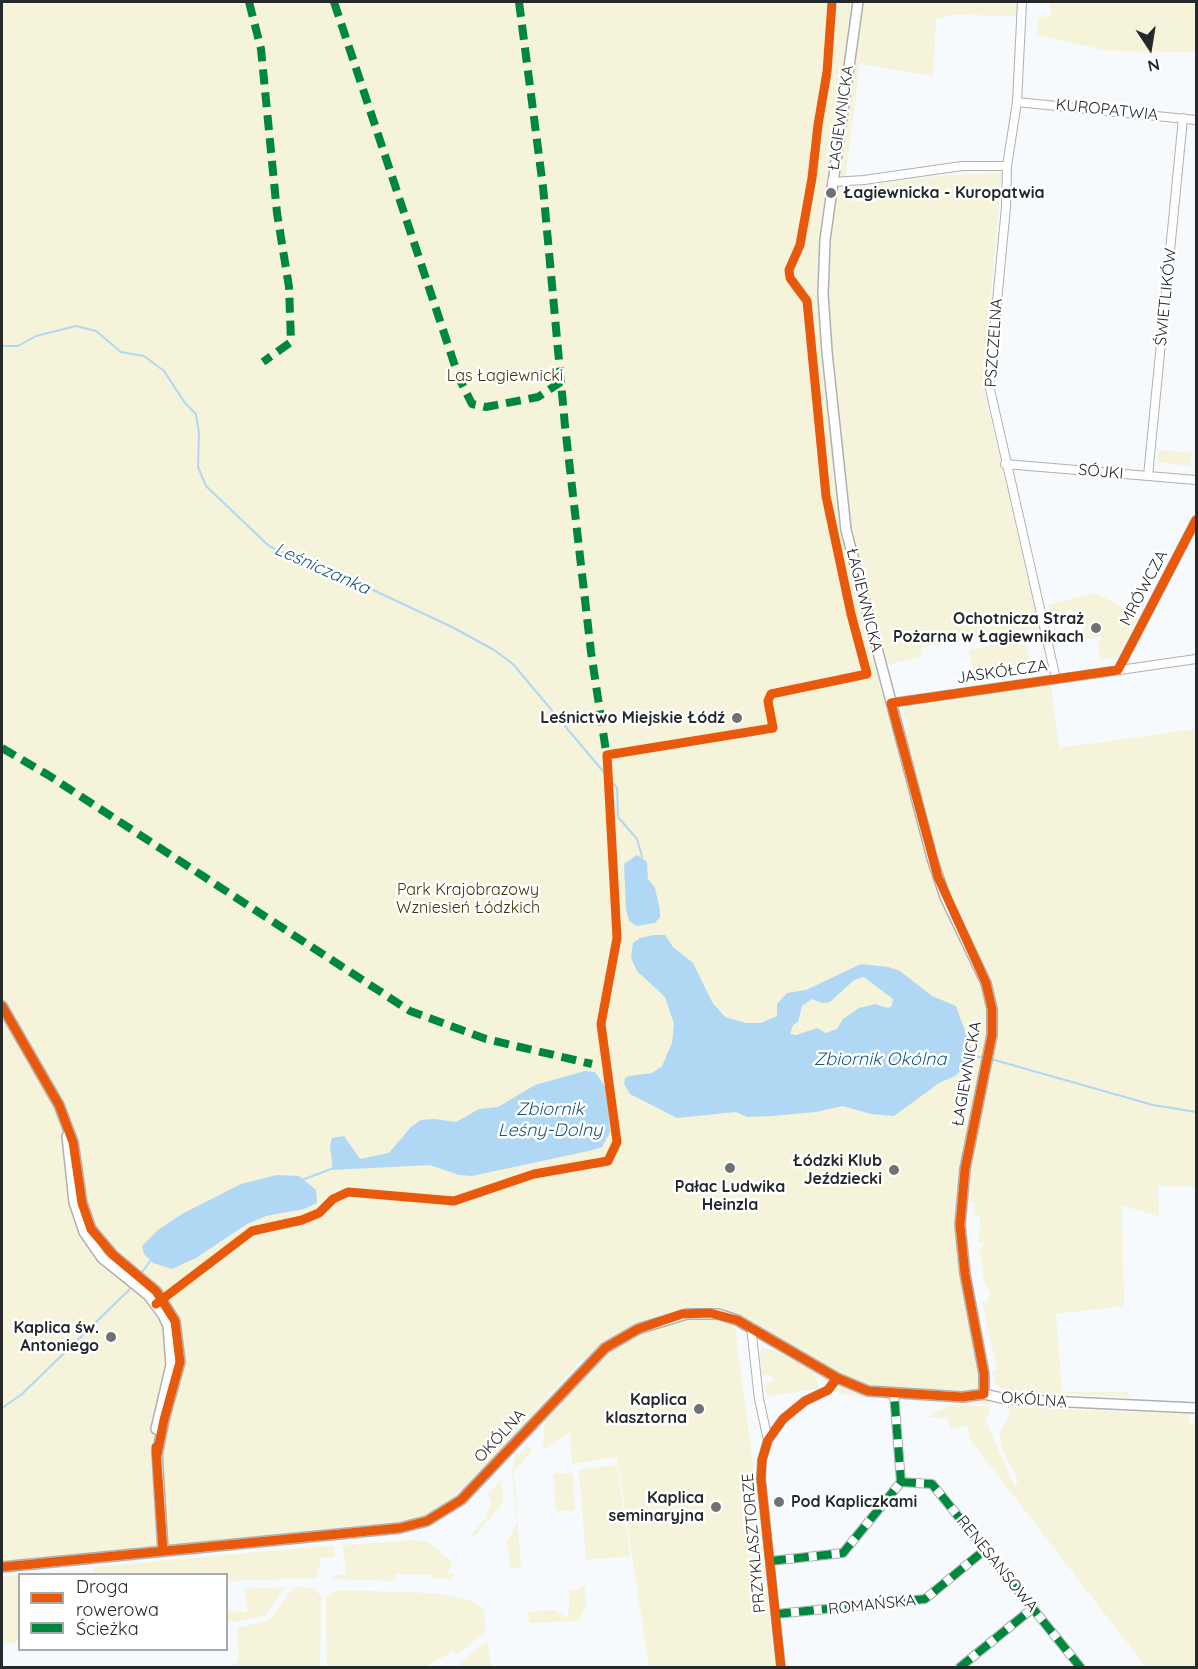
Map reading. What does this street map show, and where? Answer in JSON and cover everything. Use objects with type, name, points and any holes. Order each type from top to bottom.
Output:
[{"type":"street","name":"ŁAGIEWNICKA","points":[[858,2],[825,240],[823,294],[840,490],[846,530],[938,878],[991,997],[993,1020],[989,1051],[965,1169],[960,1225],[965,1274],[984,1374],[984,1394]]},
{"type":"street","name":"PSZCZELNA","points":[[1022,2],[1017,102],[1007,166],[1006,207],[988,386],[1056,679]]},
{"type":"street","name":"KUROPATWIA","points":[[1017,102],[1197,120]]},
{"type":"street","name":"ŚWIETLIKÓW","points":[[1148,476],[1183,118]]},
{"type":"street","points":[[832,182],[864,180],[962,166],[1007,166]]},
{"type":"street","name":"SÓJKI","points":[[1005,464],[1197,480]]},
{"type":"street","name":"MRÓWCZA","points":[[1118,670],[1197,520]]},
{"type":"street","name":"JASKÓŁCZA","points":[[891,703],[1197,659]]},
{"type":"street","points":[[2,1006],[53,1091],[66,1124],[74,1203],[84,1232],[102,1258],[152,1299],[168,1326],[171,1365],[157,1421],[163,1551]]},
{"type":"street","name":"OKÓLNA","points":[[2,1567],[400,1528],[425,1522],[461,1500],[592,1359],[623,1336],[657,1322],[695,1313],[718,1314],[750,1328],[837,1378],[868,1391],[962,1397],[984,1394],[1006,1399],[1197,1408]]},
{"type":"street","name":"PRZYKLASZTORZE","points":[[750,1328],[759,1399],[768,1440],[761,1472],[781,1668]]},
{"type":"street","name":"PRZYKLASZTORZE","points":[[768,1440],[789,1413],[805,1401],[828,1390],[837,1378]]},
{"type":"street","points":[[771,1561],[843,1553],[902,1482],[894,1394]]},
{"type":"street","name":"RENESANSOWA","points":[[902,1482],[932,1484],[1081,1668]]},
{"type":"street","name":"ROMAŃSKA","points":[[776,1614],[925,1599],[986,1549]]},
{"type":"street","points":[[959,1668],[1033,1608]]},
{"type":"green space","name":"Las Łagiewnicki","points":[[2,2],[1019,2],[1018,16],[953,15],[936,20],[933,76],[860,64],[844,188],[937,176],[1002,172],[983,386],[1040,629],[922,647],[920,657],[886,665],[904,732],[908,725],[907,718],[902,719],[904,706],[1051,685],[1059,748],[1196,729],[1196,1187],[1158,1186],[1159,1216],[1122,1206],[1124,1306],[1056,1314],[1062,1392],[1128,1392],[1129,1397],[1007,1391],[997,1386],[994,1381],[992,1371],[997,1370],[982,1303],[986,1302],[991,1294],[984,1282],[980,1249],[986,1244],[979,1243],[980,1217],[974,1213],[975,1204],[968,1200],[976,1134],[956,1232],[990,1405],[841,1394],[814,1374],[819,1387],[816,1389],[767,1396],[764,1384],[773,1381],[772,1375],[762,1375],[759,1352],[762,1349],[772,1349],[802,1365],[744,1320],[734,1320],[756,1487],[775,1667],[649,1667],[617,1457],[572,1464],[570,1432],[543,1450],[545,1419],[603,1360],[601,1347],[580,1362],[490,1461],[432,1518],[2,1563]]},
{"type":"green space","points":[[1049,2],[1196,2],[1196,52],[1109,51],[1037,35],[1038,18],[1052,15]]},
{"type":"green space","points":[[1159,450],[1192,453],[1190,466],[1157,462]]},
{"type":"green space","points":[[1095,593],[1139,615],[1118,657],[1100,659],[1098,642],[1082,644],[1104,640],[1102,638],[1073,639],[1084,635],[1081,613],[1073,613],[1072,609],[1067,610],[1068,622],[1064,624],[1061,612],[1055,613],[1057,642],[1048,605]]},
{"type":"green space","points":[[1025,639],[1031,665],[974,676],[969,650]]},
{"type":"green space","points":[[957,1404],[989,1407],[989,1415],[985,1419],[1015,1487],[1018,1480],[1001,1448],[1000,1432],[1010,1415],[1008,1407],[1189,1414],[1189,1424],[1196,1424],[1196,1667],[1146,1667],[971,1441],[967,1426],[950,1428],[948,1419],[928,1417]]},
{"type":"green space","points":[[526,1447],[531,1447],[531,1452],[514,1472],[521,1568],[514,1569],[510,1567],[507,1543],[517,1523],[512,1469],[514,1459]]},
{"type":"green space","points":[[617,1464],[630,1556],[586,1560],[579,1470]]},
{"type":"green space","points":[[573,1473],[575,1510],[556,1511],[553,1474]]},
{"type":"green space","points":[[500,1481],[503,1493],[502,1504],[478,1533],[467,1539],[488,1515],[486,1513],[492,1503],[488,1494]]},
{"type":"green space","points":[[415,1540],[427,1542],[452,1561],[449,1573],[455,1574],[451,1579],[431,1578],[431,1575],[396,1574],[395,1581],[333,1579],[333,1576],[346,1574],[343,1545]]},
{"type":"green space","points":[[324,1546],[334,1546],[335,1557],[321,1558],[317,1578],[228,1581],[228,1573],[95,1573],[93,1567]]},
{"type":"green space","points":[[18,1575],[18,1640],[16,1643],[2,1644],[2,1577]]},
{"type":"green space","points":[[585,1585],[586,1608],[577,1621],[529,1623],[528,1612],[555,1610],[568,1618],[570,1590],[576,1591]]},
{"type":"green space","points":[[286,1587],[265,1616],[228,1623],[228,1611],[247,1612],[245,1589]]},
{"type":"green space","points":[[294,1587],[313,1588],[321,1596],[320,1667],[231,1667],[239,1659],[237,1628],[269,1620]]},
{"type":"green space","points":[[338,1590],[433,1593],[469,1600],[483,1608],[486,1631],[456,1655],[454,1651],[429,1664],[430,1667],[327,1667],[326,1598]]},
{"type":"green space","points":[[487,1640],[491,1667],[458,1667],[458,1665]]},
{"type":"water","points":[[637,855],[647,862],[648,879],[655,888],[660,917],[655,923],[637,926],[629,921],[626,909],[624,864]]},
{"type":"water","name":"Zbiornik Okólna","points":[[665,935],[673,947],[693,963],[712,1002],[725,1017],[746,1023],[761,1023],[777,1016],[777,1004],[787,993],[806,990],[861,964],[888,967],[900,971],[932,996],[956,1006],[971,1048],[968,1064],[955,1076],[939,1083],[894,1116],[871,1114],[843,1106],[816,1112],[771,1116],[747,1117],[736,1112],[677,1118],[630,1094],[624,1084],[625,1078],[629,1076],[652,1073],[662,1066],[672,1043],[674,1024],[665,997],[637,971],[631,958],[633,943],[640,938]],"holes":[[[864,977],[893,999],[892,1006],[888,1008],[875,1004],[859,1008],[843,1019],[837,1029],[826,1033],[817,1028],[796,1035],[790,1034],[793,1025],[798,1022],[802,1006],[812,999],[822,1003],[830,1002],[854,980]]]},
{"type":"water","name":"Zbiornik Leśny-Dolny","points":[[585,1071],[595,1072],[607,1089],[610,1132],[602,1147],[472,1176],[459,1175],[430,1165],[333,1170],[330,1146],[332,1138],[344,1136],[360,1159],[389,1153],[411,1127],[421,1120],[456,1122],[479,1109],[498,1107],[535,1085]]},
{"type":"water","points":[[277,1175],[299,1176],[316,1190],[317,1203],[304,1209],[266,1216],[247,1224],[196,1258],[172,1269],[153,1263],[144,1254],[142,1246],[158,1230],[182,1214],[241,1184]]},
{"type":"waterway","name":"Leśniczanka","points":[[2,346],[18,346],[36,336],[76,326],[96,331],[121,352],[144,356],[164,371],[185,403],[196,414],[199,433],[198,467],[206,486],[269,546],[307,564],[322,566],[452,627],[494,650],[513,664],[617,788],[618,817],[637,839],[642,857]]},
{"type":"waterway","points":[[967,1055],[985,1058]]},
{"type":"waterway","points":[[991,1059],[1153,1105],[1196,1112]]},
{"type":"waterway","points":[[302,1180],[336,1167]]},
{"type":"waterway","points":[[142,1272],[151,1260]]},
{"type":"waterway","points":[[2,1408],[22,1394],[130,1289]]},
{"type":"marked path","points":[[249,2],[261,49],[277,213],[289,287],[291,342],[263,362]]},
{"type":"marked path","points":[[334,2],[459,378],[472,404],[486,407],[538,397],[561,382]]},
{"type":"marked path","points":[[519,2],[543,187],[565,426],[591,652],[607,758]]},
{"type":"marked path","points":[[2,748],[48,775],[410,1011],[486,1039],[592,1064]]},
{"type":"marked path","points":[[771,1561],[843,1553],[901,1482],[894,1394]]},
{"type":"marked path","points":[[901,1482],[932,1484],[1081,1668]]},
{"type":"marked path","points":[[776,1614],[925,1599],[986,1549]]},
{"type":"marked path","points":[[959,1668],[1033,1608]]},
{"type":"cycle path","points":[[156,1304],[252,1231],[302,1220],[319,1213],[333,1199],[348,1192],[454,1201],[534,1174],[608,1161],[617,1142],[601,1024],[617,938],[607,755],[773,728],[768,701],[771,694],[867,674],[851,614],[826,496],[807,301],[790,278],[789,270],[800,245],[812,178],[827,72],[832,2]]},
{"type":"cycle path","points":[[2,1567],[400,1528],[427,1521],[461,1500],[605,1348],[638,1329],[682,1314],[710,1313],[737,1320],[837,1378],[868,1391],[962,1397],[984,1394],[984,1374],[965,1274],[960,1225],[965,1169],[992,1035],[992,1009],[986,983],[938,877],[891,703],[1118,670],[1196,520]]},
{"type":"cycle path","points":[[2,1006],[59,1105],[73,1142],[82,1203],[91,1229],[113,1255],[156,1291],[175,1321],[180,1362],[157,1455]]},
{"type":"cycle path","points":[[781,1668],[761,1479],[762,1460],[768,1440],[783,1419],[805,1401],[828,1390],[837,1378]]},
{"type":"cycle path","points":[[156,1447],[163,1551]]},
{"type":"place","name":"Łagiewnicka - Kuropatwia","points":[[831,193]]},
{"type":"place","name":"Ochotnicza Straż Pożarna w Łagiewnikach","points":[[1096,628]]},
{"type":"place","name":"Leśnictwo Miejskie Łódź","points":[[737,718]]},
{"type":"place","name":"Pałac Ludwika Heinzla","points":[[730,1168]]},
{"type":"place","name":"Łódzki Klub Jeździecki","points":[[894,1170]]},
{"type":"place","name":"Kaplica św. Antoniego","points":[[111,1337]]},
{"type":"place","name":"Kaplica klasztorna","points":[[699,1409]]},
{"type":"place","name":"Pod Kapliczkami","points":[[779,1502]]},
{"type":"place","name":"Kaplica seminaryjna","points":[[716,1507]]},
{"type":"park label","name":"Park Krajobrazowy Wzniesień Łódzkich","points":[[468,899]]}]
